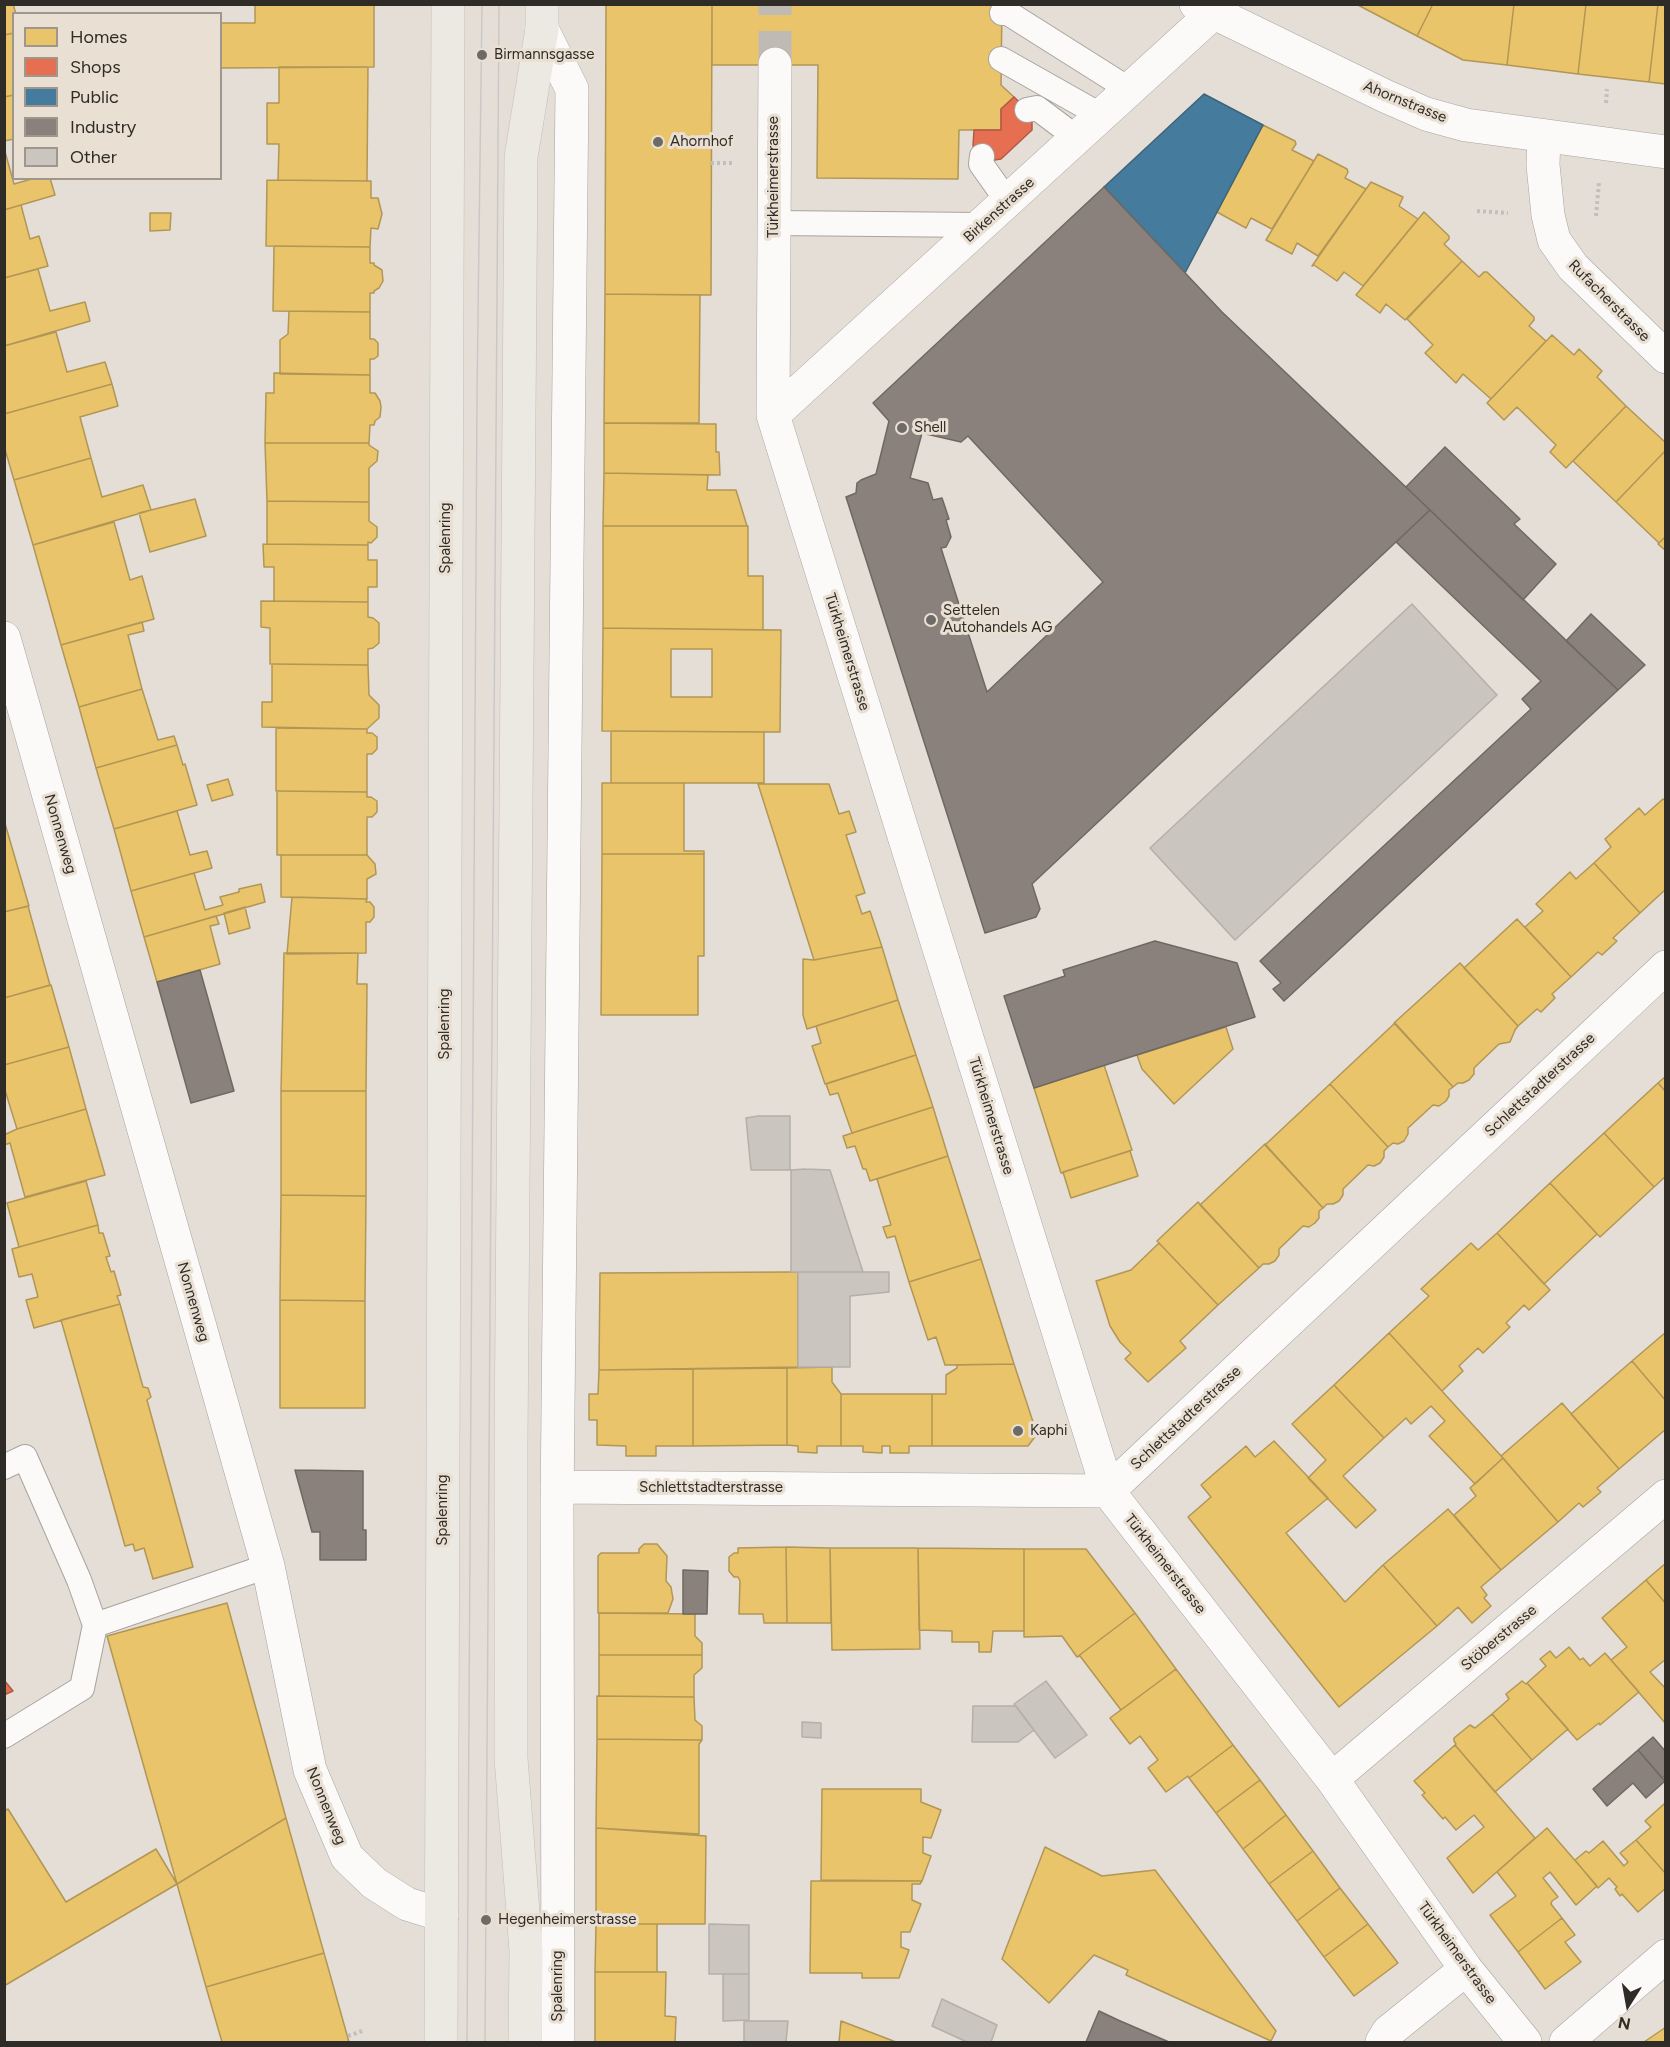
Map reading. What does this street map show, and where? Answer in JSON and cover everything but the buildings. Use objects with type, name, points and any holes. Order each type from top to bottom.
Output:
[{"type":"main road","name":"Spalenring","points":[[441,2043],[448,4]]},
{"type":"main road","name":"Spalenring","points":[[525,2043],[526,1952],[511,1758],[511,1431],[520,229],[521,157],[542,17]]},
{"type":"street","name":"Birkenstrasse","points":[[773,415],[1130,90],[1211,8]]},
{"type":"street","name":"Ahornstrasse","points":[[1211,8],[1385,96],[1426,114],[1466,125],[1665,152]]},
{"type":"street","name":"Spalenring","points":[[542,17],[572,89],[557,1487],[558,2043]]},
{"type":"street","name":"Türkheimerstrasse","points":[[775,64],[773,415],[1108,1491],[1332,1779],[1466,1969],[1525,2043]]},
{"type":"street","name":"Rufacherstrasse","points":[[1544,136],[1543,165],[1547,205],[1554,240],[1573,267],[1665,357]]},
{"type":"street","name":"Nonnenweg","points":[[6,647],[268,1566],[310,1770],[347,1857],[374,1883],[407,1904],[442,1915]]},
{"type":"street","name":"Schlettstadterstrasse","points":[[557,1487],[1108,1491],[1665,967]]},
{"type":"street","name":"Stöberstrasse","points":[[1332,1779],[1665,1496]]},
{"type":"street","points":[[1566,2043],[1665,1956]]},
{"type":"street","points":[[1382,2043],[1388,2032],[1466,1969]]},
{"type":"lane","points":[[1002,13],[1008,13],[1130,90]]},
{"type":"lane","points":[[1001,59],[1102,116]]},
{"type":"lane","points":[[1027,110],[1037,108],[1077,138]]},
{"type":"lane","points":[[982,156],[981,164],[1008,202]]},
{"type":"lane","points":[[774,223],[981,225]]},
{"type":"lane","points":[[4,1467],[25,1456],[79,1580],[95,1625],[82,1688],[4,1736]]},
{"type":"lane","points":[[95,1625],[268,1566]]},
{"type":"path","points":[[348,2036],[364,2030]]},
{"type":"tunnel","points":[[775,4],[775,64]]},
{"type":"tram line","points":[[467,2042],[477,396],[482,4]]},
{"type":"tram line","points":[[485,2042],[499,4]]},
{"type":"place","name":"Birmannsgasse","points":[[482,55]]},
{"type":"place","name":"Ahornhof","points":[[658,142]]},
{"type":"place","name":"Shell","points":[[902,428]]},
{"type":"place","name":"Settelen Autohandels AG","points":[[931,620]]},
{"type":"place","name":"Kaphi","points":[[1018,1431]]},
{"type":"place","name":"Hegenheimerstrasse","points":[[486,1920]]}]
